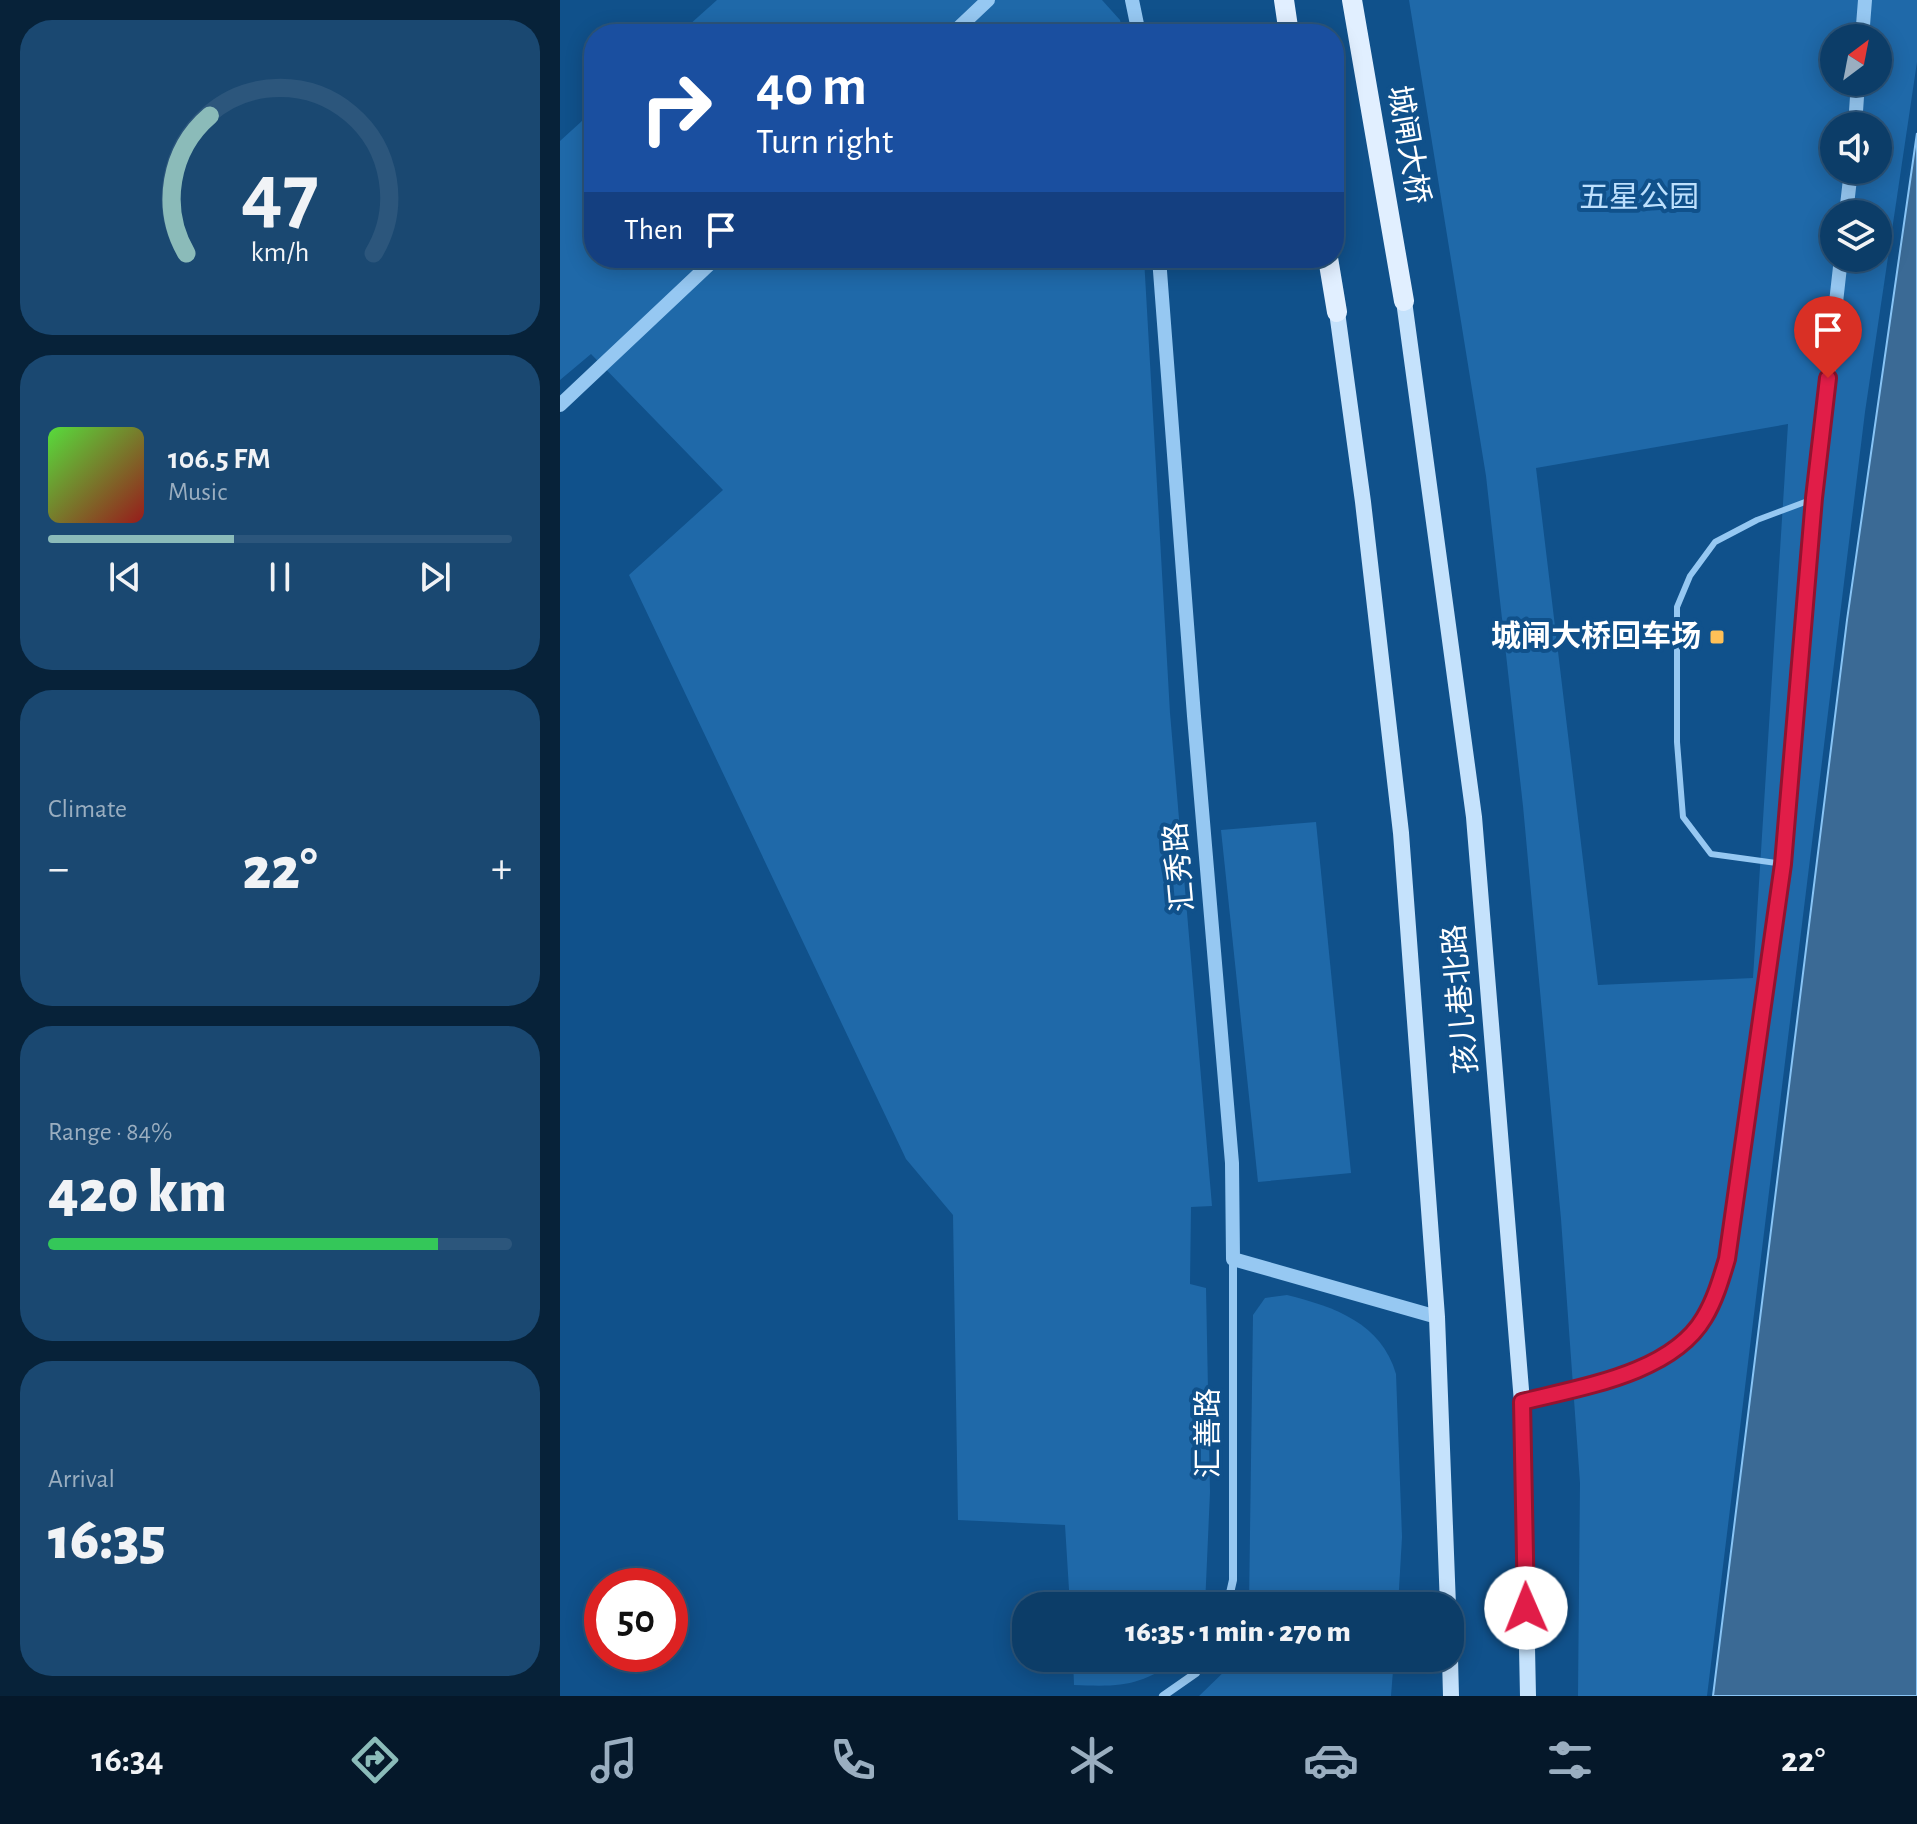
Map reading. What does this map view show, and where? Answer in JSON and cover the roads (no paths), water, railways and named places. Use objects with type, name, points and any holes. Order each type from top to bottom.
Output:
[{"type":"main road","points":[[1284,0],[1288,24]]},
{"type":"main road","name":"城闸大桥","points":[[1352,0],[1404,301]]},
{"type":"main road","points":[[1330,268],[1337,312]]},
{"type":"main road","name":"孩儿巷北路","points":[[1404,301],[1474,817],[1522,1402],[1528,1696]]},
{"type":"main road","name":"孩儿巷北路","points":[[1337,312],[1365,518],[1401,833],[1437,1317],[1447,1592]]},
{"type":"main road","points":[[1450,1672],[1451,1696]]},
{"type":"street","points":[[963,24],[988,0]]},
{"type":"street","points":[[1132,0],[1137,24]]},
{"type":"street","points":[[1863,24],[1865,0]]},
{"type":"street","points":[[560,405],[705,268]]},
{"type":"street","name":"汇秀路","points":[[1160,268],[1232,1163],[1233,1259]]},
{"type":"street","points":[[1522,1402],[1603,1382],[1657,1361],[1683,1343],[1703,1320],[1727,1259],[1783,864],[1814,498],[1839,272]]},
{"type":"street","points":[[1233,1259],[1437,1317]]},
{"type":"street","name":"汇善路","points":[[1230,1592],[1233,1580],[1233,1259]]},
{"type":"street","points":[[1163,1696],[1197,1672]]},
{"type":"lane","points":[[1783,864],[1711,854],[1683,817],[1677,742],[1677,607],[1690,576],[1715,542],[1757,520],[1814,498]]},
{"type":"place","name":"城闸大桥回车场","points":[[1717,637]]},
{"type":"park label","name":"五星公园","points":[[1639,198]]}]
